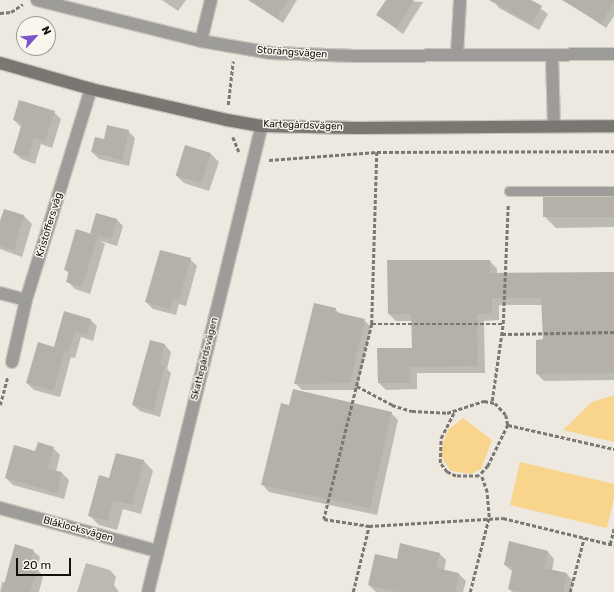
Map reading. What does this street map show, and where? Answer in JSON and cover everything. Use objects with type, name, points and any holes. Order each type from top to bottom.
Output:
[{"type":"street","name":"Storängsvägen","points":[[37,0],[200,41],[271,53],[317,55],[614,54]]},
{"type":"street","points":[[200,41],[211,0]]},
{"type":"street","points":[[457,54],[460,0]]},
{"type":"street","points":[[552,55],[554,126]]},
{"type":"street","name":"Kartegårdsvägen","points":[[0,63],[91,89],[227,120],[262,126],[356,128],[614,126]]},
{"type":"street","name":"Kristoffers väg","points":[[12,362],[26,300],[91,89]]},
{"type":"street","name":"Skattegårdsvägen","points":[[148,592],[262,126]]},
{"type":"street","points":[[0,293],[26,300]]},
{"type":"street","name":"Blåklocksvägen","points":[[0,508],[157,551]]},
{"type":"lane","points":[[509,191],[614,191]]},
{"type":"path","points":[[0,13],[11,12],[28,0]]},
{"type":"path","points":[[254,158],[287,159],[319,154],[377,152],[614,151]]},
{"type":"path","points":[[377,152],[372,324],[324,519],[369,526],[488,517],[502,518],[614,545]]},
{"type":"path","points":[[492,401],[503,324],[509,191]]},
{"type":"path","points":[[372,324],[503,324]]},
{"type":"path","points":[[502,334],[614,332]]},
{"type":"path","points":[[0,405],[12,362]]},
{"type":"path","points":[[357,386],[405,410],[427,413],[454,412],[492,401]]},
{"type":"path","points":[[454,412],[440,438],[440,463],[447,472],[456,476],[473,478],[481,475],[508,425],[503,411],[492,401]]},
{"type":"path","points":[[508,425],[614,449]]},
{"type":"path","points":[[470,592],[488,517],[487,492],[481,475]]},
{"type":"path","points":[[353,592],[369,526]]},
{"type":"path","points":[[610,544],[614,528]]},
{"type":"path","points":[[570,592],[584,538]]},
{"type":"shaded area","points":[[614,395],[614,442],[563,430],[592,402]]},
{"type":"shaded area","points":[[463,418],[492,440],[481,469],[471,474],[451,471],[442,458],[441,449],[448,430]]},
{"type":"shaded area","points":[[520,462],[614,484],[614,498],[607,528],[510,505]]},
{"type":"building","points":[[248,0],[288,0],[277,18]]},
{"type":"building","points":[[386,0],[414,0],[397,28],[376,15]]},
{"type":"building","points":[[489,0],[531,0],[542,6],[532,24]]},
{"type":"building","points":[[562,0],[614,0],[614,2],[601,24]]},
{"type":"building","points":[[19,100],[55,111],[45,141],[34,138],[28,157],[13,153],[22,123],[13,120]]},
{"type":"building","points":[[107,125],[129,130],[122,160],[91,152],[95,137],[104,139]]},
{"type":"building","points":[[185,145],[211,153],[201,183],[176,176]]},
{"type":"building","points":[[543,197],[614,197],[614,217],[543,217]]},
{"type":"building","points":[[4,209],[24,215],[14,250],[0,246],[0,221]]},
{"type":"building","points":[[96,213],[117,219],[111,239],[90,233]]},
{"type":"building","points":[[76,229],[98,236],[82,287],[66,282],[69,271],[64,270]]},
{"type":"building","points":[[160,250],[191,258],[179,300],[173,298],[170,309],[145,302]]},
{"type":"building","points":[[387,260],[490,260],[490,273],[614,272],[614,373],[536,374],[536,340],[543,339],[541,298],[492,298],[492,313],[477,314],[478,366],[410,367],[411,383],[378,383],[377,348],[412,348],[411,314],[388,314]]},
{"type":"building","points":[[314,303],[336,308],[335,312],[365,319],[350,383],[294,384]]},
{"type":"building","points":[[64,311],[91,319],[87,335],[75,331],[69,352],[65,351],[53,391],[26,383],[38,342],[54,347]]},
{"type":"building","points":[[150,340],[165,344],[160,365],[165,366],[153,411],[132,405]]},
{"type":"building","points":[[293,389],[392,412],[370,508],[261,485],[281,403],[289,405]]},
{"type":"building","points":[[38,442],[54,447],[48,469],[62,472],[57,493],[5,478],[14,445],[35,451]]},
{"type":"building","points":[[116,453],[144,460],[132,505],[113,500],[108,521],[88,516],[99,475],[109,478]]},
{"type":"building","points":[[509,541],[548,551],[544,568],[567,573],[563,592],[520,592],[508,589],[513,567],[504,565]]},
{"type":"building","points":[[400,543],[440,553],[436,568],[459,573],[455,592],[398,592],[368,585],[375,554],[397,559]]},
{"type":"building","points":[[15,544],[34,550],[29,566],[37,568],[30,592],[2,592]]}]
